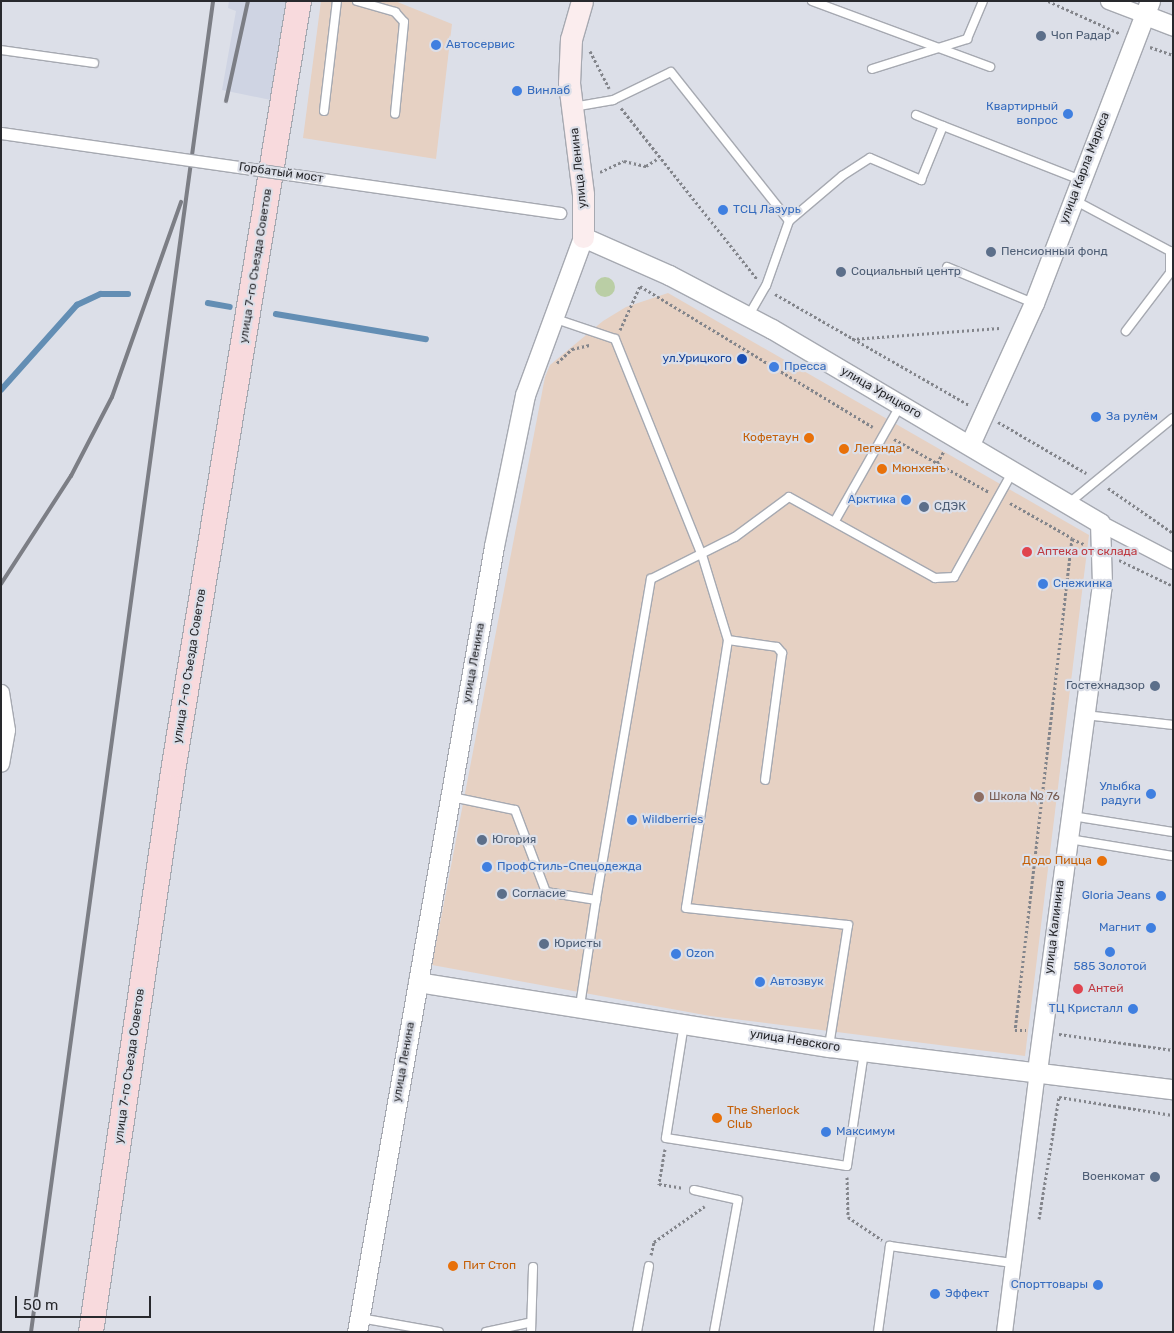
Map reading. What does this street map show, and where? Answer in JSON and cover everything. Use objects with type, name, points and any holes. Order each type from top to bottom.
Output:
[{"type":"main road","name":"улица 7-го Съезда Советов","points":[[91,1332],[174,765],[299,1]]},
{"type":"main road","name":"улица Ленина","points":[[579,2],[570,47],[572,107],[583,194],[583,237]]},
{"type":"street","points":[[1111,2],[1147,8],[1173,26]]},
{"type":"street","name":"улица Карла Маркса","points":[[970,444],[976,409],[1074,200],[1126,36],[1147,8]]},
{"type":"street","name":"Горбатый мост","points":[[1,133],[560,213]]},
{"type":"street","name":"улица Урицкого","points":[[583,237],[669,275],[748,317],[970,444],[1100,523],[1173,560]]},
{"type":"street","name":"улица Ленина","points":[[359,1325],[450,796],[523,405],[551,318],[583,237]]},
{"type":"street","name":"улица Калинина","points":[[1004,1332],[1103,552],[1100,523]]},
{"type":"street","points":[[1,692],[7,730],[1,763]]},
{"type":"street","name":"улица Невского","points":[[418,982],[864,1052],[1037,1071],[1173,1089]]},
{"type":"lane","points":[[324,111],[337,1]]},
{"type":"lane","points":[[357,1],[395,12],[404,22],[395,114]]},
{"type":"lane","points":[[812,1],[990,67]]},
{"type":"lane","points":[[872,69],[945,50],[967,39],[983,1]]},
{"type":"lane","points":[[1,50],[94,63]]},
{"type":"lane","points":[[572,107],[613,100],[671,72],[789,221]]},
{"type":"lane","points":[[916,115],[1081,180]]},
{"type":"lane","points":[[748,317],[766,286],[789,221],[842,176],[870,158],[921,180],[944,126]]},
{"type":"lane","points":[[1074,200],[1171,249],[1170,273],[1126,331]]},
{"type":"lane","points":[[947,267],[1025,301]]},
{"type":"lane","points":[[551,318],[616,339],[702,555],[728,640],[686,908],[848,925],[829,1047]]},
{"type":"lane","points":[[836,519],[901,405]]},
{"type":"lane","points":[[1069,503],[1173,418]]},
{"type":"lane","points":[[579,1008],[648,586],[659,573],[702,555],[789,497],[836,519],[935,578],[954,577],[997,496],[1013,471]]},
{"type":"lane","points":[[728,640],[777,648],[782,653],[765,780]]},
{"type":"lane","points":[[1082,714],[1173,725]]},
{"type":"lane","points":[[450,796],[515,810],[546,892],[596,900]]},
{"type":"lane","points":[[1070,815],[1173,832]]},
{"type":"lane","points":[[1066,838],[1173,856]]},
{"type":"lane","points":[[684,1024],[666,1138],[847,1166],[864,1052]]},
{"type":"lane","points":[[694,1190],[738,1200],[714,1332]]},
{"type":"lane","points":[[878,1332],[890,1246],[1012,1263]]},
{"type":"lane","points":[[638,1332],[649,1266]]},
{"type":"lane","points":[[531,1332],[528,1323],[533,1267]]},
{"type":"lane","points":[[486,1332],[528,1323]]},
{"type":"lane","points":[[359,1325],[439,1332]]},
{"type":"path","points":[[1048,1],[1173,55]]},
{"type":"path","points":[[1111,2],[1126,36]]},
{"type":"path","points":[[1114,42],[1126,36]]},
{"type":"path","points":[[591,42],[590,51],[613,100],[766,286],[784,302],[976,409],[1096,479],[1173,533]]},
{"type":"path","points":[[550,369],[572,349],[616,339],[640,286],[884,434],[1072,538],[1173,586]]},
{"type":"path","points":[[997,337],[1000,328],[1025,301]]},
{"type":"path","points":[[851,339],[1000,328]]},
{"type":"path","points":[[971,396],[976,409]]},
{"type":"path","points":[[937,463],[953,435],[976,409]]},
{"type":"path","points":[[1072,538],[1015,1030],[1042,1031],[1173,1050]]},
{"type":"path","points":[[1039,1219],[1059,1097],[1173,1115]]},
{"type":"path","points":[[666,1138],[659,1184],[694,1190]]},
{"type":"path","points":[[847,1166],[848,1217],[890,1246]]},
{"type":"path","points":[[649,1266],[654,1242],[720,1196]]},
{"type":"shaded area","points":[[229,1],[287,1],[271,100],[222,90],[236,11],[228,8]]},
{"type":"shaded area","points":[[321,1],[395,1],[452,24],[436,159],[303,138]]},
{"type":"shaded area","points":[[668,293],[1089,535],[1025,1056],[710,1016],[432,965],[545,377],[550,365],[603,321],[626,307]]},
{"type":"green space","points":[[605,277],[612,280],[615,287],[612,294],[605,297],[598,294],[595,287],[598,280]]},
{"type":"waterway","points":[[1,390],[77,305],[101,294],[128,294]]},
{"type":"waterway","points":[[208,303],[230,307]]},
{"type":"waterway","points":[[276,314],[426,339]]},
{"type":"railway","points":[[31,1332],[213,1]]},
{"type":"railway","points":[[226,101],[248,1]]},
{"type":"railway","points":[[1,584],[71,476],[112,397],[181,202]]},
{"type":"place","name":"Чоп Радар","points":[[1041,36]]},
{"type":"place","name":"Автоcервис","points":[[436,45]]},
{"type":"place","name":"Винлаб","points":[[517,91]]},
{"type":"place","name":"Квартирный вопрос","points":[[1068,114]]},
{"type":"place","name":"ТСЦ Лазурь","points":[[723,210]]},
{"type":"place","name":"Пенсионный фонд","points":[[991,252]]},
{"type":"place","name":"Социальный центр","points":[[841,272]]},
{"type":"place","name":"ул.Урицкого","points":[[742,359]]},
{"type":"place","name":"Пресса","points":[[774,367]]},
{"type":"place","name":"За рулём","points":[[1096,417]]},
{"type":"place","name":"Кофетаун","points":[[809,438]]},
{"type":"place","name":"Легенда","points":[[844,449]]},
{"type":"place","name":"Мюнхенъ","points":[[882,469]]},
{"type":"place","name":"Арктика","points":[[906,500]]},
{"type":"place","name":"СДЭК","points":[[924,507]]},
{"type":"place","name":"Аптека от склада","points":[[1027,552]]},
{"type":"place","name":"Снежинка","points":[[1043,584]]},
{"type":"place","name":"Гостехнадзор","points":[[1155,686]]},
{"type":"place","name":"Улыбка радуги","points":[[1151,794]]},
{"type":"place","name":"Школа № 76","points":[[979,797]]},
{"type":"place","name":"Wildberries","points":[[632,820]]},
{"type":"place","name":"Югория","points":[[482,840]]},
{"type":"place","name":"Додо Пицца","points":[[1102,861]]},
{"type":"place","name":"ПрофСтиль-Спецодежда","points":[[487,867]]},
{"type":"place","name":"Согласие","points":[[502,894]]},
{"type":"place","name":"Gloria Jeans","points":[[1161,896]]},
{"type":"place","name":"Магнит","points":[[1151,928]]},
{"type":"place","name":"Юристы","points":[[544,944]]},
{"type":"place","name":"585 Золотой","points":[[1110,952]]},
{"type":"place","name":"Ozon","points":[[676,954]]},
{"type":"place","name":"Автозвук","points":[[760,982]]},
{"type":"place","name":"Антей","points":[[1078,989]]},
{"type":"place","name":"ТЦ Кристалл","points":[[1133,1009]]},
{"type":"place","name":"The Sherlock Club","points":[[717,1118]]},
{"type":"place","name":"Максимум","points":[[826,1132]]},
{"type":"place","name":"Военкомат","points":[[1155,1177]]},
{"type":"place","name":"Пит Стоп","points":[[453,1266]]},
{"type":"place","name":"Спорттовары","points":[[1098,1285]]},
{"type":"place","name":"Эффект","points":[[935,1294]]}]
